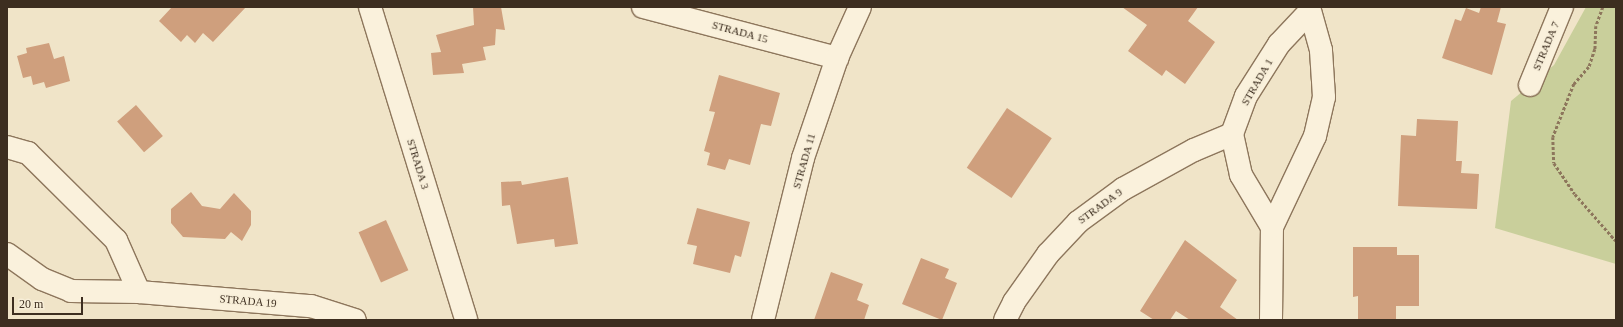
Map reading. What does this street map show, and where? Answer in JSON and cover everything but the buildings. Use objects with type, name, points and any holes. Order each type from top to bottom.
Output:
[{"type":"street","name":"STRADA 3","points":[[370,7],[466,320]]},
{"type":"street","name":"STRADA 15","points":[[643,7],[837,58]]},
{"type":"street","name":"STRADA 11","points":[[763,320],[803,158],[837,58],[860,7]]},
{"type":"street","name":"STRADA 7","points":[[1530,85],[1562,7]]},
{"type":"street","name":"STRADA 1","points":[[1232,134],[1246,96],[1279,44],[1309,9]]},
{"type":"street","name":"STRADA 1","points":[[1271,320],[1272,227],[1315,136],[1324,97],[1321,50],[1309,9]]},
{"type":"street","points":[[1232,134],[1241,175],[1272,227]]},
{"type":"street","name":"STRADA 9","points":[[1005,320],[1014,302],[1048,254],[1078,222],[1123,189],[1194,150],[1232,134]]},
{"type":"street","points":[[7,147],[28,153],[116,240],[139,292]]},
{"type":"street","name":"STRADA 19","points":[[7,254],[42,278],[72,291],[139,292],[311,306],[355,320]]},
{"type":"path","points":[[1603,7],[1596,26],[1594,48],[1589,67],[1574,84],[1553,137],[1554,163],[1575,194],[1616,241]]},
{"type":"green space","points":[[1586,7],[1616,7],[1616,264],[1495,228],[1511,101],[1554,65]]}]
